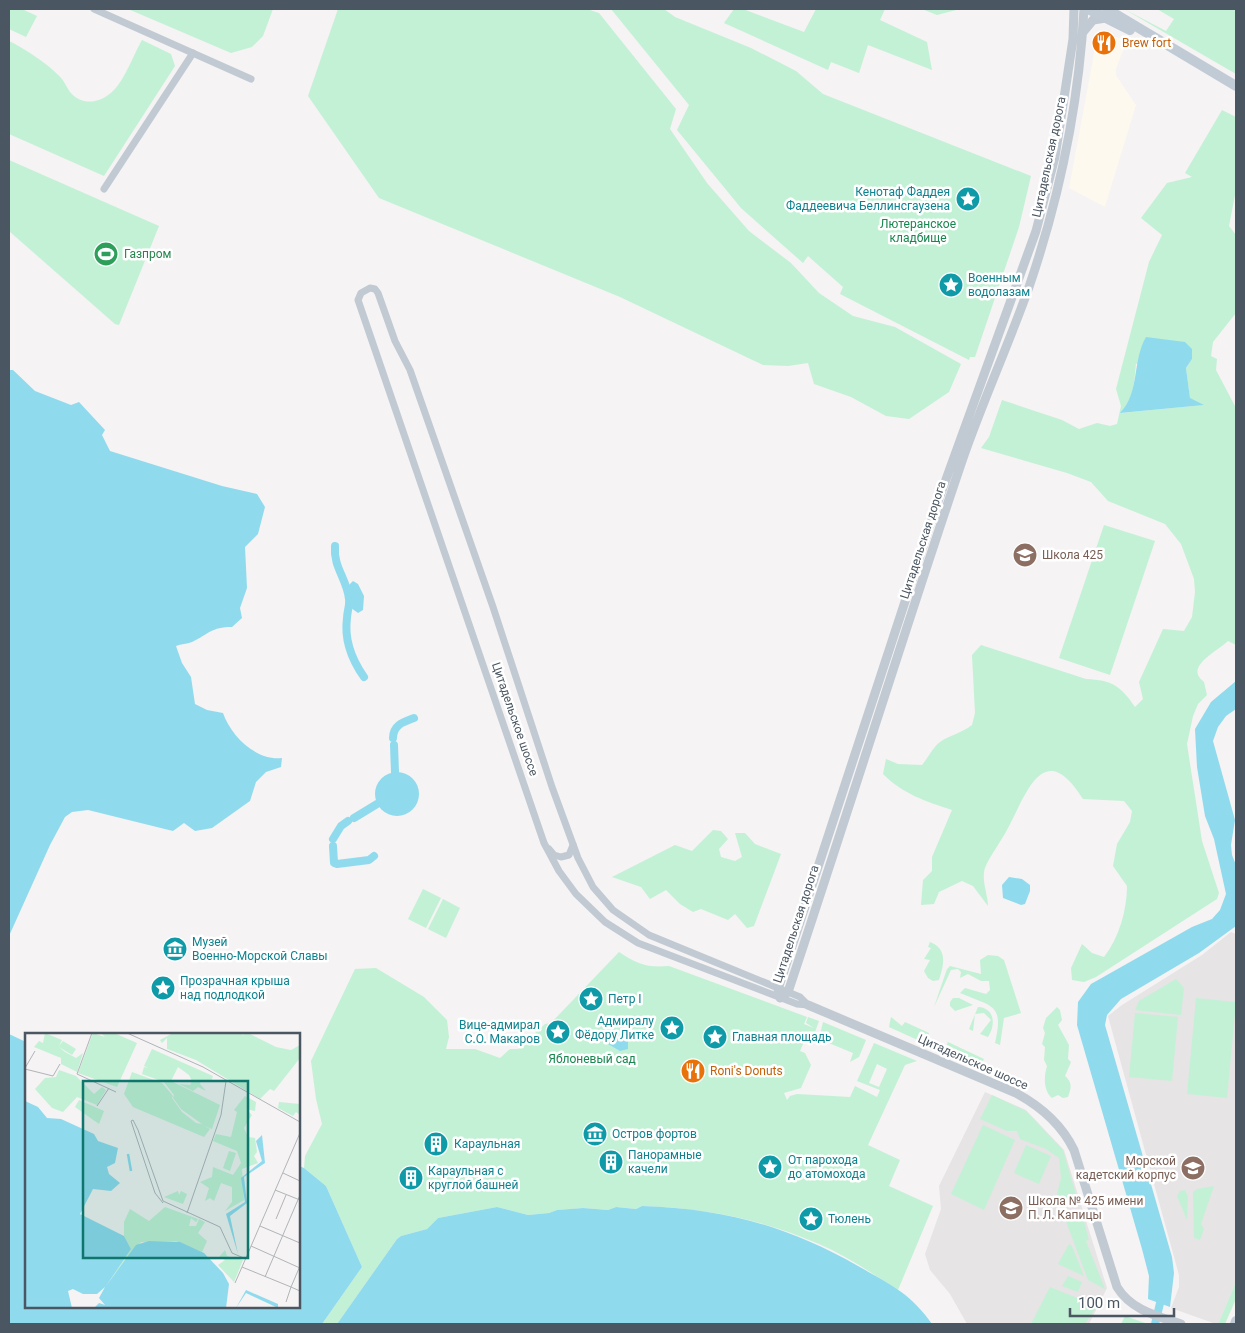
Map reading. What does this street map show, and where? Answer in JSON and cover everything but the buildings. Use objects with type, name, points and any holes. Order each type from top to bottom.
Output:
[{"type":"main road","points":[[1088,9],[1107,13],[1190,58],[1236,86]]},
{"type":"street","points":[[94,9],[251,79]]},
{"type":"street","name":"Цитадельская дорога","points":[[782,993],[936,507],[1036,231],[1056,150],[1072,39],[1074,9]]},
{"type":"street","name":"Цитадельская дорога","points":[[782,993],[960,469],[1040,252],[1064,158],[1083,32],[1084,9]]},
{"type":"street","points":[[1083,32],[1093,20],[1107,13]]},
{"type":"street","points":[[104,188],[193,53]]},
{"type":"street","name":"Цитадельское шоссе","points":[[782,993],[674,947],[628,923],[613,910],[593,887],[573,844],[410,370],[395,341],[375,289],[366,289],[358,300],[544,843],[576,894],[605,922],[651,948],[782,993],[800,997],[808,1005],[1016,1093],[1042,1110],[1062,1131],[1074,1150],[1118,1287],[1127,1300],[1150,1313],[1181,1324]]},
{"type":"street","points":[[544,843],[554,855],[561,857],[569,855],[573,844]]},
{"type":"shaded area","points":[[1102,33],[1127,40],[1116,69],[1116,75],[1136,105],[1105,207],[1069,188],[1095,48]]},
{"type":"shaded area","name":"Морской кадетский корпус","points":[[1231,932],[1236,934],[1236,1282],[1218,1324],[1216,1324],[1171,1308],[1179,1287],[1179,1275],[1108,1016],[1122,1005],[1202,955]]},
{"type":"shaded area","name":"Школа № 425 имени П. Л. Капицы","points":[[985,1092],[1026,1110],[1064,1150],[1107,1288],[1089,1324],[967,1324],[950,1294],[930,1270],[925,1254],[941,1209],[939,1186]]},
{"type":"green space","points":[[9,9],[22,9],[37,16],[26,37],[9,29]]},
{"type":"green space","points":[[128,9],[273,9],[263,36],[252,47],[231,53]]},
{"type":"green space","points":[[338,9],[587,9],[599,13],[676,109],[670,129],[707,183],[749,231],[791,263],[819,293],[853,316],[895,327],[961,364],[949,392],[909,419],[886,416],[851,397],[814,384],[808,363],[788,366],[763,365],[620,297],[379,198],[308,96]]},
{"type":"green space","name":"Лютеранское кладбище","points":[[611,9],[664,9],[675,17],[751,48],[796,71],[823,94],[1031,176],[1019,227],[975,357],[970,357],[969,360],[840,294],[843,287],[808,256],[803,263],[741,208],[677,130],[689,105]]},
{"type":"green space","points":[[734,9],[743,9],[804,32],[816,9],[885,9],[880,20],[927,42],[932,70],[868,45],[859,73],[831,62],[828,70],[724,23]]},
{"type":"green space","points":[[922,9],[960,9],[937,15]]},
{"type":"green space","points":[[1124,9],[1166,31],[1174,19],[1157,9],[1236,9],[1236,74]]},
{"type":"green space","points":[[142,40],[171,54],[175,66],[104,176],[9,134],[9,41],[51,68],[75,97],[92,102],[104,98],[114,90],[126,73]]},
{"type":"green space","points":[[1222,110],[1236,117],[1236,190],[1229,226],[1236,235],[1236,313],[1213,342],[1211,356],[1217,359],[1216,370],[1236,408],[1236,645],[1228,641],[1210,654],[1197,671],[1204,682],[1207,695],[1198,704],[1193,716],[1187,744],[1202,841],[1219,893],[1217,899],[1096,977],[1084,982],[1072,980],[1071,968],[1082,944],[1092,953],[1104,957],[1118,933],[1126,905],[1127,886],[1113,866],[1117,844],[1130,822],[1132,811],[1124,801],[1083,799],[1069,781],[1058,772],[1047,771],[1038,777],[1030,787],[985,868],[984,877],[988,906],[973,886],[962,881],[939,892],[934,904],[921,905],[923,880],[932,871],[932,857],[952,810],[907,792],[883,774],[886,759],[898,764],[922,765],[940,742],[972,725],[975,713],[972,655],[981,645],[1086,679],[1109,683],[1120,689],[1135,707],[1143,699],[1139,682],[1163,629],[1184,631],[1192,617],[1195,592],[1194,579],[1181,544],[1165,524],[1108,501],[1091,482],[1067,473],[981,448],[989,437],[1002,400],[1062,420],[1079,429],[1097,423],[1110,426],[1117,424],[1121,406],[1116,389],[1149,262],[1162,235],[1141,218],[1167,183],[1192,177],[1185,173]],"holes":[[[1192,359],[1186,368],[1190,399],[1203,405],[1121,413],[1131,396],[1136,364]]]},
{"type":"green space","points":[[9,160],[159,226],[119,325],[115,324],[9,231]]},
{"type":"green space","points":[[1104,525],[1155,541],[1110,675],[1059,658]]},
{"type":"green space","points":[[713,830],[721,831],[728,839],[719,849],[721,857],[735,861],[742,857],[735,833],[745,833],[755,844],[781,854],[754,926],[747,928],[735,914],[728,920],[701,909],[693,912],[680,904],[666,890],[650,899],[641,887],[612,877],[675,845],[692,851]]},
{"type":"green space","points":[[423,889],[441,898],[426,928],[408,919]]},
{"type":"green space","points":[[443,899],[460,908],[446,938],[428,929]]},
{"type":"green space","points":[[930,942],[940,949],[943,958],[939,980],[933,981],[928,978],[924,971],[930,960],[924,959],[931,948],[928,947]]},
{"type":"green space","name":"Остров фортов","points":[[619,952],[631,960],[642,964],[669,966],[807,1017],[804,1024],[814,1028],[806,1023],[808,1017],[819,1021],[815,1032],[811,1031],[809,1036],[812,1037],[811,1039],[806,1037],[800,1051],[805,1053],[811,1065],[801,1088],[784,1093],[787,1100],[790,1096],[797,1094],[850,1097],[855,1086],[877,1097],[880,1090],[857,1081],[874,1043],[917,1061],[905,1065],[868,1145],[900,1160],[889,1186],[933,1206],[898,1290],[850,1260],[819,1244],[776,1228],[732,1216],[688,1209],[642,1206],[636,1209],[616,1207],[608,1210],[583,1208],[557,1210],[549,1213],[528,1215],[497,1207],[438,1218],[427,1229],[401,1236],[337,1324],[322,1324],[362,1267],[326,1186],[304,1168],[305,1156],[322,1124],[316,1099],[311,1061],[355,969],[376,968],[424,997],[447,1020],[449,1037],[446,1049],[475,1049],[500,1058],[510,1049],[518,1049],[545,1024],[551,1023]],"holes":[[[877,1064],[887,1069],[879,1087],[869,1083]]]},
{"type":"green space","points":[[988,955],[998,956],[1004,960],[1021,1013],[1004,1018],[1000,1045],[995,1043],[997,1014],[981,1001],[960,993],[965,988],[986,994],[990,990],[989,981],[981,981],[968,974],[960,978],[961,972],[958,969],[951,970],[934,1007],[947,969],[950,966],[981,974],[980,960]]},
{"type":"green space","points":[[1176,979],[1184,988],[1181,1015],[1135,1010],[1139,1001]]},
{"type":"green space","points":[[953,998],[959,998],[973,1005],[955,1011],[950,1006]]},
{"type":"green space","points":[[1196,998],[1236,1002],[1227,1098],[1187,1094]]},
{"type":"green space","points":[[978,1007],[988,1010],[991,1014],[993,1022],[988,1037],[980,1034],[991,1020],[984,1013],[975,1014]]},
{"type":"green space","points":[[1057,1007],[1060,1010],[1062,1020],[1058,1025],[1069,1045],[1068,1059],[1071,1062],[1065,1076],[1071,1086],[1070,1091],[1068,1097],[1063,1098],[1058,1095],[1052,1098],[1047,1091],[1045,1083],[1047,1066],[1044,1060],[1045,1047],[1042,1044],[1046,1018]]},
{"type":"green space","points":[[1135,1013],[1178,1017],[1172,1081],[1129,1077]]},
{"type":"green space","points":[[975,1014],[973,1031],[969,1029]]},
{"type":"green space","points":[[891,1017],[902,1026],[905,1022],[929,1033],[926,1041],[922,1042],[889,1027]]},
{"type":"green space","points":[[823,1022],[866,1040],[859,1057],[850,1062],[853,1053],[819,1039]]},
{"type":"green space","points":[[948,1042],[984,1059],[979,1069],[969,1064],[970,1060],[944,1051]]},
{"type":"green space","points":[[992,1095],[1026,1111],[1063,1150],[1079,1205],[1071,1206],[1066,1204],[1057,1194],[1061,1178],[1059,1158],[1046,1149],[1020,1139],[1017,1131],[1007,1131],[980,1119]]},
{"type":"green space","points":[[983,1125],[1015,1140],[984,1210],[951,1194]]},
{"type":"green space","points":[[1026,1145],[1051,1156],[1039,1184],[1014,1173]]},
{"type":"green space","points":[[1214,1186],[1201,1224],[1204,1229],[1200,1240],[1194,1238],[1193,1192],[1197,1189]]},
{"type":"green space","points":[[1185,1190],[1188,1197],[1187,1220],[1177,1196],[1180,1191]]},
{"type":"green space","points":[[1081,1210],[1089,1240],[1086,1241],[1105,1289],[1088,1280],[1064,1216]]},
{"type":"green space","points":[[1069,1244],[1072,1246],[1084,1276],[1058,1264]]},
{"type":"green space","points":[[1068,1276],[1082,1282],[1078,1292],[1062,1286]]},
{"type":"green space","points":[[1236,1282],[1236,1299],[1225,1324],[1218,1324]]},
{"type":"green space","points":[[1050,1287],[1097,1306],[1085,1324],[1031,1324]]},
{"type":"green space","points":[[1125,1316],[1148,1324],[1121,1324]]},
{"type":"water","points":[[1146,337],[1185,342],[1192,349],[1192,359],[1186,368],[1190,398],[1204,405],[1120,413],[1131,396],[1139,356]]},
{"type":"water","points":[[9,370],[13,370],[35,391],[71,405],[79,402],[105,430],[102,435],[110,451],[222,486],[257,494],[265,507],[258,534],[245,547],[247,588],[240,608],[242,618],[232,627],[215,630],[192,642],[176,646],[182,663],[191,677],[195,704],[207,710],[223,713],[238,738],[254,751],[272,758],[282,758],[281,767],[266,772],[256,782],[250,801],[212,828],[195,831],[184,823],[173,831],[88,810],[72,812],[65,817],[50,845],[9,936]]},
{"type":"water","points":[[353,581],[358,584],[364,596],[363,610],[358,613],[347,605],[345,589]]},
{"type":"water","points":[[1236,681],[1236,709],[1226,716],[1218,727],[1213,741],[1235,820],[1231,845],[1236,865],[1236,926],[1199,953],[1121,999],[1107,1015],[1105,1025],[1172,1257],[1174,1273],[1170,1307],[1148,1299],[1149,1276],[1077,1025],[1078,1002],[1091,984],[1192,927],[1212,919],[1220,910],[1226,894],[1214,839],[1205,816],[1197,767],[1195,729],[1211,702]]},
{"type":"water","points":[[401,772],[413,778],[418,785],[418,803],[413,810],[406,815],[393,816],[385,813],[378,806],[375,790],[378,782],[385,775]]},
{"type":"water","points":[[1009,877],[1022,879],[1030,885],[1030,891],[1025,904],[1021,905],[1003,898],[1002,885]]},
{"type":"water","points":[[9,1034],[25,1042],[25,1308],[300,1308],[300,1166],[326,1186],[362,1267],[322,1324],[9,1324]]},
{"type":"water","points":[[615,1035],[628,1041],[628,1049],[620,1051],[608,1044],[610,1037]]},
{"type":"water","points":[[642,1206],[728,1215],[805,1240],[858,1266],[899,1290],[924,1313],[932,1324],[337,1324],[397,1239],[401,1236],[427,1229],[438,1218],[497,1207],[528,1215],[549,1213],[557,1210],[583,1208],[608,1210],[616,1207],[636,1209]]},
{"type":"waterway","points":[[335,546],[336,560],[346,585],[349,599],[346,626],[348,642],[356,664],[364,677]]},
{"type":"waterway","points":[[393,738],[397,727],[414,718]]},
{"type":"waterway","points":[[394,745],[395,772]]},
{"type":"waterway","points":[[354,818],[377,804]]},
{"type":"waterway","points":[[333,839],[341,826],[348,821]]},
{"type":"waterway","points":[[333,846],[334,863],[337,864],[369,860],[374,856]]},
{"type":"waterway","points":[[1155,1324],[1162,1295]]},
{"type":"place","name":"Brew fort","points":[[1104,43]]},
{"type":"place","name":"Кенотаф Фаддея Фаддеевича Беллинсгаузена","points":[[968,199]]},
{"type":"place","name":"Газпром","points":[[106,254]]},
{"type":"place","name":"Военным водолазам","points":[[951,285]]},
{"type":"place","name":"Школа 425","points":[[1025,555]]},
{"type":"place","name":"Музей Военно-Морской Славы","points":[[175,949]]},
{"type":"place","name":"Прозрачная крыша над подлодкой","points":[[163,988]]},
{"type":"place","name":"Петр I","points":[[591,999]]},
{"type":"place","name":"Адмиралу Фёдору Литке","points":[[672,1028]]},
{"type":"place","name":"Вице-адмирал С.О. Макаров","points":[[558,1032]]},
{"type":"place","name":"Главная площадь","points":[[715,1037]]},
{"type":"place","name":"Roni's Donuts","points":[[693,1071]]},
{"type":"place","name":"Остров фортов","points":[[595,1134]]},
{"type":"place","name":"Караульная","points":[[436,1144]]},
{"type":"place","name":"Панорамные качели","points":[[611,1162]]},
{"type":"place","name":"От парохода до атомохода","points":[[770,1167]]},
{"type":"place","name":"Морской кадетский корпус","points":[[1193,1168]]},
{"type":"place","name":"Караульная с круглой башней","points":[[411,1178]]},
{"type":"place","name":"Школа № 425 имени П. Л. Капицы","points":[[1011,1208]]},
{"type":"place","name":"Тюлень","points":[[811,1219]]},
{"type":"park label","name":"Яблоневый сад","points":[[592,1059]]}]
